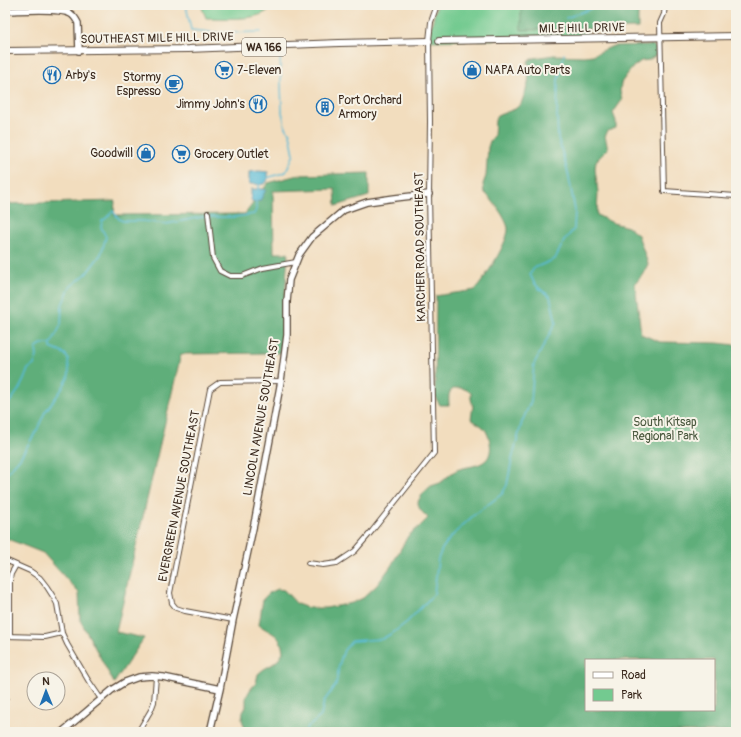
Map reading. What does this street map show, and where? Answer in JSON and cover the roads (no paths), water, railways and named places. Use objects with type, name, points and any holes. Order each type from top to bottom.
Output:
[{"type":"main road","name":"MILE HILL DRIVE","points":[[439,41],[736,36]]},
{"type":"main road","name":"SOUTHEAST MILE HILL DRIVE","points":[[5,50],[212,49],[339,43],[429,41]]},
{"type":"street","name":"KARCHER ROAD SOUTHEAST","points":[[308,563],[323,565],[337,563],[355,551],[434,453],[429,194],[429,41],[431,22],[438,5]]},
{"type":"street","points":[[665,5],[664,14],[660,23],[664,191],[736,196]]},
{"type":"street","points":[[5,11],[58,10],[71,14],[77,20],[78,24],[79,50]]},
{"type":"street","name":"MILE HILL DRIVE","points":[[429,41],[439,41]]},
{"type":"street","name":"LINCOLN AVENUE SOUTHEAST","points":[[210,732],[220,689],[281,381],[287,335],[289,280],[296,262],[299,255],[312,237],[344,210],[367,202],[429,194]]},
{"type":"street","points":[[208,213],[214,258],[220,272],[230,276],[242,276],[263,268],[296,262]]},
{"type":"street","name":"EVERGREEN AVENUE SOUTHEAST","points":[[233,620],[176,608],[172,603],[170,593],[210,389],[220,382],[281,381]]},
{"type":"street","points":[[5,560],[30,571],[40,578],[47,587],[56,604],[62,633],[67,644],[101,699]]},
{"type":"street","points":[[16,565],[10,579],[7,636],[44,636],[62,633]]},
{"type":"street","points":[[62,732],[101,699],[119,686],[132,680],[156,676],[220,689]]},
{"type":"street","points":[[138,732],[154,702],[156,676]]},
{"type":"water","points":[[249,172],[268,172],[266,183],[249,184]]},
{"type":"water","points":[[251,189],[266,190],[260,201],[253,202],[251,200]]},
{"type":"waterway","points":[[186,5],[191,30],[220,33],[261,32]]},
{"type":"waterway","points":[[566,18],[590,9],[594,5]]},
{"type":"waterway","points":[[306,732],[306,729],[321,716],[324,701],[336,685],[339,665],[344,650],[352,641],[382,639],[407,622],[434,594],[438,559],[442,549],[450,538],[474,515],[502,494],[507,485],[522,422],[531,401],[534,364],[556,322],[550,296],[538,287],[530,274],[534,268],[555,259],[564,241],[574,229],[575,210],[568,173],[558,138],[558,80],[564,54]]},
{"type":"waterway","points":[[267,178],[286,172],[294,154],[290,134],[285,126],[282,112],[280,56]]},
{"type":"waterway","points":[[258,191],[260,183]]},
{"type":"waterway","points":[[51,344],[61,325],[62,305],[70,287],[86,274],[101,254],[106,237],[101,227],[102,221],[113,211],[119,219],[123,221],[143,221],[166,224],[202,217],[235,217],[254,214],[256,210],[256,200]]},
{"type":"waterway","points":[[5,408],[18,390],[28,369],[34,365],[37,356],[36,349],[41,344],[51,344]]},
{"type":"waterway","points":[[5,475],[20,458],[37,430],[45,412],[68,378],[68,359],[65,354],[51,348],[51,344]]},
{"type":"place","name":"7-Eleven","points":[[224,70]]},
{"type":"place","name":"NAPA Auto Parts","points":[[472,70]]},
{"type":"place","name":"Arby's","points":[[52,75]]},
{"type":"place","name":"Stormy Espresso","points":[[174,84]]},
{"type":"place","name":"Jimmy John's","points":[[258,104]]},
{"type":"place","name":"Port Orchard Armory","points":[[325,107]]},
{"type":"place","name":"Goodwill","points":[[146,153]]},
{"type":"place","name":"Grocery Outlet","points":[[181,154]]},
{"type":"park label","name":"South Kitsap Regional Park","points":[[665,429]]}]
